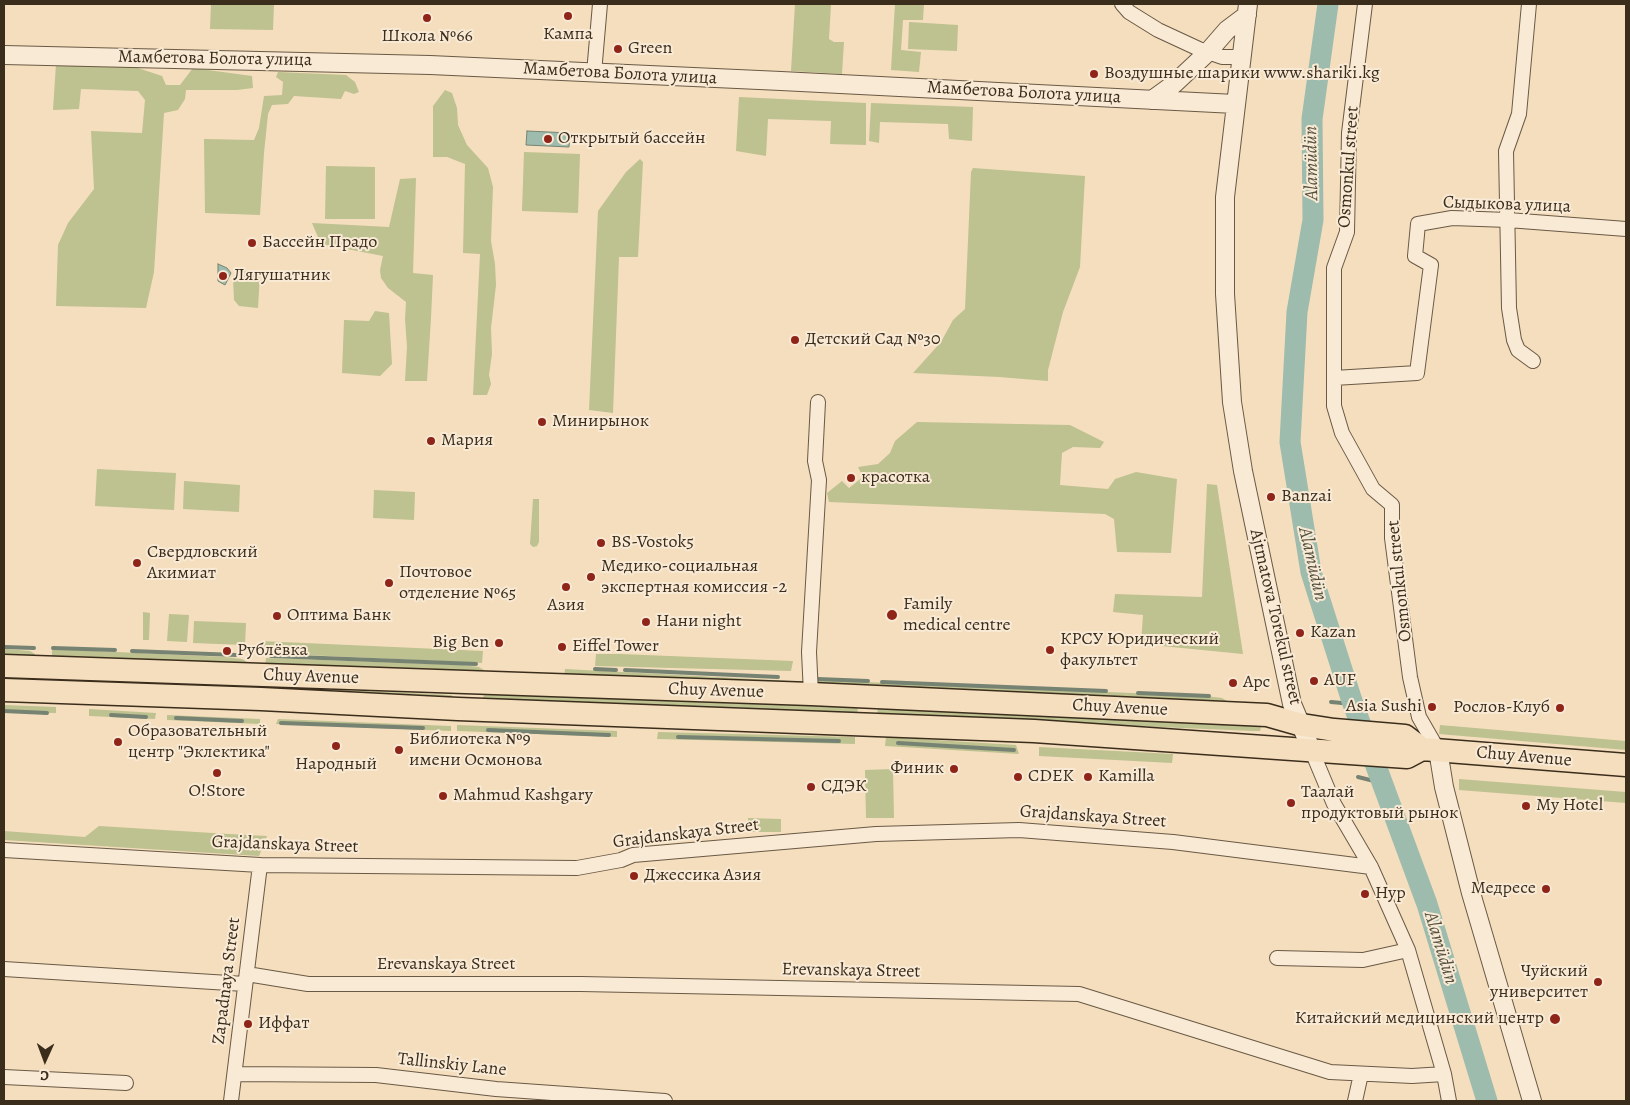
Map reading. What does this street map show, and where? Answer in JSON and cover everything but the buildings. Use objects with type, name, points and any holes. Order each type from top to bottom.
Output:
[{"type":"main road","name":"Chuy Avenue","points":[[4,666],[811,694],[1267,715],[1302,725],[1418,748],[1626,765]]},
{"type":"main road","points":[[468,710],[469,682]]},
{"type":"main road","name":"Chuy Avenue","points":[[4,690],[261,699],[468,710],[1034,731],[1342,752],[1418,748]]},
{"type":"street","points":[[594,73],[600,4]]},
{"type":"street","points":[[1122,4],[1129,12],[1158,30],[1207,52],[1222,57],[1241,57]]},
{"type":"street","name":"Osmonkul street","points":[[1366,4],[1349,134],[1346,232],[1334,268],[1334,406],[1342,433],[1373,489],[1392,505],[1392,538],[1410,677],[1419,717],[1418,748],[1444,787],[1471,893],[1532,1101]]},
{"type":"street","points":[[1529,4],[1519,114],[1506,150],[1509,308],[1514,340],[1518,350],[1533,361]]},
{"type":"street","points":[[1152,100],[1174,84],[1248,9]]},
{"type":"street","name":"Ajtmatova Torekul street","points":[[1248,9],[1225,197],[1225,294],[1232,402],[1243,471],[1292,704],[1334,804],[1371,867],[1408,950],[1444,1074],[1449,1101]]},
{"type":"street","name":"Мамбетова Болота улица","points":[[4,55],[421,65],[781,80],[1235,104]]},
{"type":"street","name":"Сыдыкова улица","points":[[1334,378],[1417,373],[1431,265],[1416,256],[1418,224],[1452,218],[1508,220],[1626,230]]},
{"type":"street","points":[[811,694],[809,652],[819,480],[815,461],[818,402]]},
{"type":"street","name":"Grajdanskaya Street","points":[[4,850],[260,864],[577,868],[634,856],[860,836],[1019,830],[1182,843],[1371,867]]},
{"type":"street","name":"Zapadnaya Street","points":[[231,1101],[260,864]]},
{"type":"street","points":[[1276,958],[1363,960],[1408,950]]},
{"type":"street","name":"Erevanskaya Street","points":[[4,969],[246,979],[308,984],[591,984],[1079,994],[1330,1072],[1412,1076],[1444,1074]]},
{"type":"street","name":"Tallinskiy Lane","points":[[234,1074],[376,1075],[496,1089],[664,1101]]},
{"type":"street","points":[[1355,1101],[1361,1074]]},
{"type":"street","points":[[4,1077],[126,1083]]},
{"type":"green space","points":[[211,4],[274,4],[273,30],[210,29]]},
{"type":"green space","points":[[795,4],[831,4],[829,39],[834,42],[844,42],[842,74],[791,71]]},
{"type":"green space","points":[[895,4],[924,4],[923,20],[903,20],[901,50],[921,52],[919,72],[891,70]]},
{"type":"green space","points":[[909,22],[958,25],[957,51],[908,49]]},
{"type":"green space","points":[[56,64],[135,67],[162,76],[166,85],[180,85],[193,68],[252,76],[253,88],[237,90],[186,90],[185,99],[178,110],[164,113],[154,272],[146,308],[56,306],[58,245],[68,223],[94,189],[91,131],[142,133],[145,100],[138,91],[81,89],[79,109],[53,110]]},
{"type":"green space","points":[[278,72],[346,75],[355,82],[359,92],[354,94],[345,91],[341,99],[294,96],[288,104],[272,105],[268,114],[260,215],[205,213],[204,139],[254,140],[259,128],[264,96],[282,95],[283,82],[276,77]]},
{"type":"green space","points":[[445,90],[452,93],[457,108],[458,125],[467,145],[488,168],[493,187],[491,241],[496,285],[491,328],[492,354],[489,375],[491,384],[487,395],[473,395],[480,254],[463,253],[465,164],[447,157],[433,157],[433,106]]},
{"type":"green space","points":[[739,97],[866,103],[866,145],[830,144],[831,121],[768,119],[766,156],[736,151]]},
{"type":"green space","points":[[871,103],[973,107],[972,141],[949,139],[948,124],[880,122],[879,143],[869,141]]},
{"type":"green space","points":[[524,152],[580,154],[578,213],[522,211]]},
{"type":"green space","points":[[640,159],[643,162],[638,257],[619,257],[613,413],[589,410],[598,211],[626,172]]},
{"type":"green space","points":[[326,166],[375,167],[375,219],[325,219]]},
{"type":"green space","points":[[973,168],[1085,176],[1080,267],[1063,312],[1048,370],[1048,381],[913,373],[941,342],[953,320],[965,309],[971,172]]},
{"type":"green space","points":[[416,178],[413,273],[433,275],[431,318],[427,381],[405,381],[407,347],[406,302],[388,288],[381,278],[380,270],[383,256],[321,244],[312,223],[389,227],[400,179]]},
{"type":"green space","points":[[241,270],[260,273],[258,308],[239,306],[234,300],[233,278]]},
{"type":"green space","points":[[375,311],[389,313],[392,364],[380,376],[342,373],[344,320],[369,321]]},
{"type":"green space","points":[[917,422],[1070,425],[1104,442],[1100,448],[1073,447],[1062,453],[1060,485],[1108,489],[1115,479],[1136,472],[1177,479],[1171,553],[1117,552],[1114,519],[1105,514],[829,502],[827,493],[842,481],[849,488],[863,477],[858,467],[878,464],[890,453],[895,441]]},
{"type":"green space","points":[[97,469],[176,473],[174,510],[95,506]]},
{"type":"green space","points":[[184,481],[240,485],[239,512],[183,509]]},
{"type":"green space","points":[[1207,484],[1217,485],[1243,654],[1141,644],[1143,615],[1113,612],[1115,594],[1202,597]]},
{"type":"green space","points":[[374,490],[415,492],[414,520],[373,518]]},
{"type":"green space","points":[[533,499],[539,499],[539,542],[537,546],[533,547],[530,544]]},
{"type":"green space","points":[[143,612],[150,613],[149,640],[143,640]]},
{"type":"green space","points":[[169,614],[189,615],[187,642],[167,641]]},
{"type":"green space","points":[[194,621],[246,623],[245,645],[193,643]]},
{"type":"green space","points":[[260,641],[483,651],[482,663],[262,653]]},
{"type":"green space","points":[[4,649],[30,651],[35,654],[34,659],[4,657]]},
{"type":"green space","points":[[52,649],[225,657],[242,659],[247,662],[246,667],[52,658]]},
{"type":"green space","points":[[596,654],[793,661],[791,671],[595,666]]},
{"type":"green space","points":[[266,658],[462,665],[479,667],[484,670],[483,674],[265,666]]},
{"type":"green space","points":[[565,669],[792,681],[796,684],[564,678]]},
{"type":"green space","points":[[4,674],[452,695],[452,703],[4,682]]},
{"type":"green space","points":[[816,680],[1205,696],[1222,698],[1227,701],[1226,706],[816,689]]},
{"type":"green space","points":[[484,692],[858,707],[857,716],[483,700]]},
{"type":"green space","points":[[4,705],[56,707],[56,713],[4,712]]},
{"type":"green space","points":[[878,707],[1256,723],[1261,727],[1260,731],[1253,731],[877,715]]},
{"type":"green space","points":[[89,709],[156,713],[155,719],[89,716]]},
{"type":"green space","points":[[167,715],[260,719],[260,724],[167,720]]},
{"type":"green space","points":[[278,719],[451,726],[451,731],[276,724]]},
{"type":"green space","points":[[457,725],[617,731],[617,737],[457,731]]},
{"type":"green space","points":[[1440,725],[1626,741],[1626,750],[1439,734]]},
{"type":"green space","points":[[658,732],[855,737],[855,744],[657,739]]},
{"type":"green space","points":[[886,737],[1016,745],[1019,754],[885,746]]},
{"type":"green space","points":[[1039,747],[1173,754],[1172,763],[1039,756]]},
{"type":"green space","points":[[893,769],[894,818],[866,818],[865,770]]},
{"type":"green space","points":[[1459,779],[1626,792],[1626,803],[1459,790]]},
{"type":"green space","points":[[748,818],[781,819],[781,832],[748,832]]},
{"type":"green space","points":[[99,826],[267,836],[259,856],[4,840],[4,831],[85,837]]},
{"type":"shaded area","name":"Открытый бассейн","points":[[527,131],[570,133],[569,147],[526,145]]},
{"type":"shaded area","name":"Лягушатник","points":[[218,264],[227,268],[231,273],[225,285],[218,281]]},
{"type":"waterway","name":"Alamüdün","points":[[1328,4],[1312,119],[1313,220],[1297,312],[1290,442],[1311,572],[1352,701],[1427,904],[1487,1101]]},
{"type":"waterway","points":[[4,647],[34,648]]},
{"type":"waterway","points":[[53,648],[115,650]]},
{"type":"waterway","points":[[132,651],[236,655]]},
{"type":"waterway","points":[[271,656],[476,664]]},
{"type":"waterway","points":[[595,669],[616,670]]},
{"type":"waterway","points":[[625,670],[778,677]]},
{"type":"waterway","points":[[818,679],[868,681]]},
{"type":"waterway","points":[[882,682],[1106,691]]},
{"type":"waterway","points":[[1138,693],[1209,696]]},
{"type":"waterway","points":[[1331,702],[1353,704]]},
{"type":"waterway","points":[[4,711],[47,713]]},
{"type":"waterway","points":[[111,715],[146,717]]},
{"type":"waterway","points":[[176,718],[242,721]]},
{"type":"waterway","points":[[281,723],[423,728]]},
{"type":"waterway","points":[[488,730],[609,735]]},
{"type":"waterway","points":[[678,737],[839,741]]},
{"type":"waterway","points":[[898,743],[1014,750]]},
{"type":"waterway","points":[[1358,777],[1382,783]]},
{"type":"place","name":"Кампа","points":[[568,16]]},
{"type":"place","name":"Школа №66","points":[[427,18]]},
{"type":"place","name":"Green","points":[[618,49]]},
{"type":"place","name":"Воздушные шарики www.shariki.kg","points":[[1094,74]]},
{"type":"place","name":"Открытый бассейн","points":[[548,139]]},
{"type":"place","name":"Бассейн Прадо","points":[[252,243]]},
{"type":"place","name":"Лягушатник","points":[[223,276]]},
{"type":"place","name":"Детский Сад №30","points":[[795,340]]},
{"type":"place","name":"Минирынок","points":[[542,422]]},
{"type":"place","name":"Мария","points":[[431,441]]},
{"type":"place","name":"красотка","points":[[851,478]]},
{"type":"place","name":"Banzai","points":[[1271,497]]},
{"type":"place","name":"BS-Vostok5","points":[[601,543]]},
{"type":"place","name":"Свердловский Акимиат","points":[[137,563]]},
{"type":"place","name":"Медико-социальная экспертная комиссия -2","points":[[591,577]]},
{"type":"place","name":"Почтовое отделение №65","points":[[389,583]]},
{"type":"place","name":"Азия","points":[[566,587]]},
{"type":"place","name":"Family medical centre","points":[[892,615]]},
{"type":"place","name":"Оптима Банк","points":[[277,616]]},
{"type":"place","name":"Нани night","points":[[646,622]]},
{"type":"place","name":"Kazan","points":[[1300,633]]},
{"type":"place","name":"Big Ben","points":[[499,643]]},
{"type":"place","name":"Eiffel Tower","points":[[562,647]]},
{"type":"place","name":"КРСУ Юридический факультет","points":[[1050,650]]},
{"type":"place","name":"Рублёвка","points":[[227,651]]},
{"type":"place","name":"AUF","points":[[1314,681]]},
{"type":"place","name":"Арс","points":[[1233,683]]},
{"type":"place","name":"Asia Sushi","points":[[1432,707]]},
{"type":"place","name":"Рослов-Клуб","points":[[1560,708]]},
{"type":"place","name":"Образовательный центр \"Эклектика\"","points":[[118,742]]},
{"type":"place","name":"Народный","points":[[336,746]]},
{"type":"place","name":"Библиотека №9 имени Осмонова","points":[[399,750]]},
{"type":"place","name":"Финик","points":[[954,769]]},
{"type":"place","name":"O!Store","points":[[217,773]]},
{"type":"place","name":"CDEK","points":[[1018,777]]},
{"type":"place","name":"Kamilla","points":[[1088,777]]},
{"type":"place","name":"СДЭК","points":[[811,787]]},
{"type":"place","name":"Mahmud Kashgary","points":[[443,796]]},
{"type":"place","name":"Таалай продуктовый рынок","points":[[1291,803]]},
{"type":"place","name":"My Hotel","points":[[1526,806]]},
{"type":"place","name":"Джессика Азия","points":[[634,876]]},
{"type":"place","name":"Медресе","points":[[1546,889]]},
{"type":"place","name":"Нур","points":[[1365,894]]},
{"type":"place","name":"Чуйский университет","points":[[1598,982]]},
{"type":"place","name":"Китайский медицинский центр","points":[[1555,1019]]},
{"type":"place","name":"Иффат","points":[[248,1024]]}]
